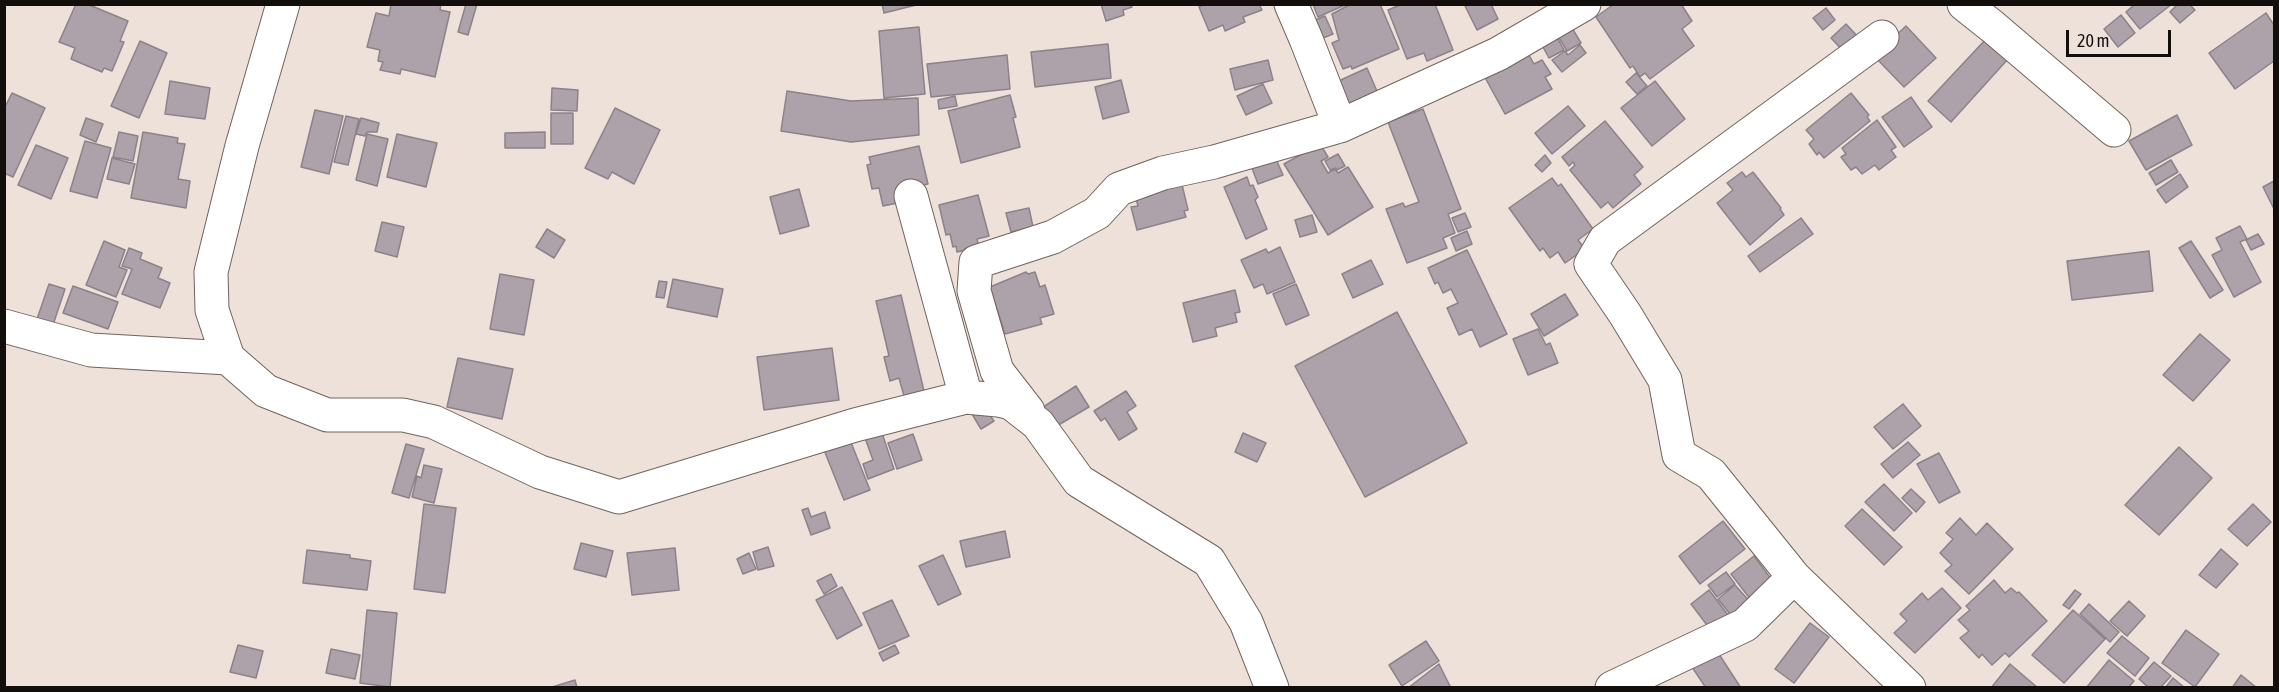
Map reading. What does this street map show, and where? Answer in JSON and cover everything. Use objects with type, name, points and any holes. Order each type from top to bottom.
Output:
[{"type":"street","points":[[283,4],[242,146],[211,272],[212,310],[228,358],[266,392],[327,415],[403,415],[434,422],[540,472],[619,497],[855,425],[966,397],[1011,403],[1038,424]]},
{"type":"street","points":[[1291,4],[1340,126]]},
{"type":"street","points":[[1272,687],[1246,622],[1209,561],[1079,481],[997,371],[974,291],[976,262],[1053,237],[1097,213],[1119,189],[1163,173],[1214,162],[1340,126],[1498,54],[1584,4]]},
{"type":"street","points":[[1964,4],[2114,130]]},
{"type":"street","points":[[1882,37],[1605,240],[1591,264],[1665,380],[1679,455],[1712,474],[1794,577],[1909,687]]},
{"type":"street","points":[[911,196],[966,397]]},
{"type":"street","points":[[4,326],[91,350],[228,358]]},
{"type":"street","points":[[1612,687],[1745,625],[1794,577]]},
{"type":"building","points":[[76,4],[87,4],[128,21],[120,41],[124,42],[112,71],[104,68],[102,72],[71,59],[75,48],[59,42]]},
{"type":"building","points":[[391,4],[441,4],[440,10],[450,12],[435,77],[401,69],[400,74],[380,70],[383,62],[378,61],[380,50],[367,47],[376,13],[389,16]]},
{"type":"building","points":[[466,4],[477,4],[468,35],[458,32]]},
{"type":"building","points":[[882,4],[916,4],[916,5],[884,13]]},
{"type":"building","points":[[1101,4],[1131,4],[1132,7],[1123,10],[1124,15],[1106,21]]},
{"type":"building","points":[[1204,4],[1259,4],[1262,10],[1243,17],[1245,22],[1225,31],[1223,25],[1209,31],[1199,7]]},
{"type":"building","points":[[1313,4],[1347,4],[1318,17]]},
{"type":"building","points":[[1351,4],[1380,4],[1399,49],[1352,69],[1351,66],[1343,69],[1332,43],[1339,40],[1332,14]]},
{"type":"building","points":[[1402,4],[1435,4],[1453,50],[1427,61],[1424,53],[1407,59],[1388,10]]},
{"type":"building","points":[[1464,4],[1491,4],[1498,19],[1477,30]]},
{"type":"building","points":[[1614,4],[1681,4],[1692,21],[1682,29],[1694,46],[1650,79],[1645,73],[1640,77],[1633,66],[1630,68],[1596,17]]},
{"type":"building","points":[[2135,4],[2172,4],[2140,29],[2126,12]]},
{"type":"building","points":[[2178,4],[2189,4],[2195,10],[2180,23],[2170,12]]},
{"type":"building","points":[[1826,8],[1835,20],[1823,30],[1813,18]]},
{"type":"building","points":[[2266,13],[2274,25],[2274,61],[2235,89],[2209,53]]},
{"type":"building","points":[[2121,15],[2135,33],[2118,47],[2104,29]]},
{"type":"building","points":[[1325,16],[1333,34],[1313,42],[1306,24]]},
{"type":"building","points":[[1569,23],[1581,43],[1567,51],[1555,31]]},
{"type":"building","points":[[1846,24],[1860,39],[1845,53],[1831,38]]},
{"type":"building","points":[[1906,26],[1936,58],[1904,87],[1874,56]]},
{"type":"building","points":[[919,27],[925,94],[884,98],[879,31]]},
{"type":"building","points":[[1554,32],[1564,50],[1549,58],[1539,40]]},
{"type":"building","points":[[1986,39],[2008,59],[1951,122],[1928,101]]},
{"type":"building","points":[[140,41],[167,53],[139,118],[111,106]]},
{"type":"building","points":[[1108,44],[1111,78],[1035,87],[1031,52]]},
{"type":"building","points":[[1580,45],[1586,53],[1562,72],[1552,60],[1565,51],[1568,55]]},
{"type":"building","points":[[1525,48],[1534,64],[1542,60],[1551,74],[1545,77],[1552,89],[1505,114],[1482,72]]},
{"type":"building","points":[[1007,55],[1010,89],[931,97],[927,64]]},
{"type":"building","points":[[1268,60],[1273,80],[1235,90],[1230,69]]},
{"type":"building","points":[[1367,68],[1379,96],[1345,111],[1332,84]]},
{"type":"building","points":[[1636,73],[1647,86],[1637,94],[1626,82]]},
{"type":"building","points":[[1121,80],[1129,112],[1103,119],[1095,87]]},
{"type":"building","points":[[170,81],[210,88],[205,119],[165,114]]},
{"type":"building","points":[[1655,81],[1685,119],[1652,146],[1621,108]]},
{"type":"building","points":[[1263,84],[1272,103],[1246,115],[1237,96]]},
{"type":"building","points":[[552,88],[578,90],[577,111],[551,110]]},
{"type":"building","points":[[787,91],[851,101],[918,98],[919,135],[851,142],[781,131]]},
{"type":"building","points":[[12,93],[45,108],[13,177],[4,173],[4,109]]},
{"type":"building","points":[[1851,93],[1869,115],[1867,117],[1870,121],[1824,158],[1819,152],[1817,155],[1809,144],[1814,139],[1806,130]]},
{"type":"building","points":[[1010,95],[1020,147],[961,163],[948,111]]},
{"type":"building","points":[[955,96],[957,106],[939,109],[938,100]]},
{"type":"building","points":[[1911,97],[1932,127],[1904,147],[1882,117]]},
{"type":"building","points":[[1568,106],[1585,126],[1552,154],[1535,133]]},
{"type":"building","points":[[615,108],[660,130],[634,184],[612,172],[608,179],[585,168]]},
{"type":"building","points":[[1423,109],[1461,209],[1448,214],[1455,233],[1443,238],[1447,248],[1407,263],[1386,209],[1403,203],[1405,207],[1419,202],[1388,122]]},
{"type":"building","points":[[315,110],[343,116],[329,174],[301,167]]},
{"type":"building","points":[[551,113],[573,113],[573,144],[551,144]]},
{"type":"building","points":[[2177,115],[2192,145],[2146,170],[2129,141]]},
{"type":"building","points":[[346,116],[359,119],[348,165],[334,162]]},
{"type":"building","points":[[86,118],[103,124],[96,142],[80,135]]},
{"type":"building","points":[[361,118],[379,123],[377,132],[367,132],[365,136],[356,134]]},
{"type":"building","points":[[1877,120],[1896,147],[1891,150],[1896,157],[1879,170],[1875,165],[1862,174],[1856,167],[1851,170],[1841,157],[1846,154],[1842,148]]},
{"type":"building","points":[[1605,121],[1643,167],[1634,175],[1641,184],[1613,208],[1608,202],[1601,208],[1570,170],[1575,165],[1573,162],[1569,166],[1562,157]]},
{"type":"building","points":[[119,132],[138,136],[133,161],[113,157]]},
{"type":"building","points":[[143,132],[178,138],[177,143],[185,144],[178,179],[190,181],[186,208],[131,198]]},
{"type":"building","points":[[545,132],[545,148],[505,148],[505,133]]},
{"type":"building","points":[[367,134],[388,139],[377,186],[356,180]]},
{"type":"building","points":[[397,134],[437,143],[426,187],[387,177]]},
{"type":"building","points":[[85,141],[111,148],[97,198],[70,191]]},
{"type":"building","points":[[1320,144],[1328,157],[1321,161],[1328,173],[1335,169],[1338,173],[1348,167],[1373,207],[1328,235],[1284,164]]},
{"type":"building","points":[[36,145],[68,158],[51,199],[18,185]]},
{"type":"building","points":[[919,146],[928,184],[905,189],[907,201],[883,206],[879,188],[872,189],[867,165],[871,164],[869,157]]},
{"type":"building","points":[[1338,154],[1345,166],[1337,170],[1336,168],[1330,170],[1325,161]]},
{"type":"building","points":[[1545,155],[1551,163],[1542,172],[1535,165]]},
{"type":"building","points":[[112,158],[135,164],[129,184],[107,179]]},
{"type":"building","points":[[1276,159],[1283,175],[1258,184],[1252,168]]},
{"type":"building","points":[[2171,160],[2178,172],[2156,185],[2149,173]]},
{"type":"building","points":[[1742,172],[1746,177],[1753,172],[1784,215],[1750,245],[1717,203],[1733,190],[1727,183]]},
{"type":"building","points":[[2180,174],[2188,187],[2166,203],[2157,190]]},
{"type":"building","points":[[1180,176],[1188,210],[1184,211],[1186,217],[1137,230],[1131,207],[1138,206],[1133,188]]},
{"type":"building","points":[[1247,177],[1258,197],[1255,200],[1267,229],[1246,239],[1224,187]]},
{"type":"building","points":[[1552,178],[1558,186],[1561,184],[1593,229],[1578,240],[1585,249],[1565,263],[1558,252],[1550,258],[1543,248],[1540,251],[1509,208]]},
{"type":"building","points":[[2274,181],[2274,209],[2263,187]]},
{"type":"building","points":[[799,189],[809,226],[780,234],[770,197]]},
{"type":"building","points":[[978,195],[989,236],[977,239],[979,247],[957,252],[956,246],[953,247],[950,234],[946,235],[939,205]]},
{"type":"building","points":[[1029,208],[1033,227],[1011,232],[1006,213]]},
{"type":"building","points":[[1465,213],[1471,227],[1458,232],[1452,218]]},
{"type":"building","points":[[1312,215],[1317,232],[1300,237],[1295,220]]},
{"type":"building","points":[[1801,218],[1813,234],[1760,272],[1748,256]]},
{"type":"building","points":[[382,222],[404,227],[397,257],[375,251]]},
{"type":"building","points":[[2240,226],[2247,239],[2240,242],[2261,282],[2234,297],[2212,255],[2222,250],[2216,238]]},
{"type":"building","points":[[547,229],[565,240],[554,258],[536,247]]},
{"type":"building","points":[[1467,231],[1472,244],[1456,251],[1451,238]]},
{"type":"building","points":[[2258,234],[2264,244],[2251,250],[2246,240]]},
{"type":"building","points":[[104,241],[125,250],[119,267],[127,270],[116,297],[86,285]]},
{"type":"building","points":[[2191,241],[2223,290],[2210,298],[2179,248]]},
{"type":"building","points":[[1280,247],[1295,282],[1267,294],[1263,284],[1254,288],[1241,260],[1266,249],[1268,253]]},
{"type":"building","points":[[129,248],[142,253],[140,259],[162,268],[158,278],[170,283],[160,308],[122,294],[132,269],[122,266]]},
{"type":"building","points":[[1467,250],[1507,334],[1480,347],[1472,329],[1459,335],[1447,308],[1458,303],[1451,289],[1443,293],[1438,282],[1435,284],[1428,268]]},
{"type":"building","points":[[2149,251],[2153,291],[2072,300],[2067,261]]},
{"type":"building","points":[[1371,260],[1383,284],[1353,298],[1342,274]]},
{"type":"building","points":[[1026,272],[1028,274],[1035,272],[1040,287],[1045,285],[1054,314],[1040,318],[1042,324],[1005,334],[990,287]]},
{"type":"building","points":[[500,274],[534,280],[524,335],[490,329]]},
{"type":"building","points":[[673,279],[723,289],[717,317],[667,307]]},
{"type":"building","points":[[659,281],[667,282],[664,298],[656,297]]},
{"type":"building","points":[[49,284],[65,289],[53,325],[37,319]]},
{"type":"building","points":[[1296,284],[1309,315],[1286,325],[1273,294]]},
{"type":"building","points":[[73,286],[118,302],[108,329],[63,313]]},
{"type":"building","points":[[1235,290],[1240,312],[1235,313],[1237,322],[1215,328],[1217,336],[1193,342],[1183,303]]},
{"type":"building","points":[[1565,294],[1578,315],[1544,336],[1531,314]]},
{"type":"building","points":[[901,295],[924,391],[904,396],[899,378],[890,381],[884,357],[889,356],[876,301]]},
{"type":"building","points":[[1397,312],[1467,443],[1365,497],[1295,366]]},
{"type":"building","points":[[1538,329],[1546,345],[1550,343],[1558,363],[1528,375],[1513,339]]},
{"type":"building","points":[[2200,334],[2230,360],[2193,401],[2163,375]]},
{"type":"building","points":[[832,348],[839,400],[764,410],[757,357]]},
{"type":"building","points":[[458,358],[513,369],[502,419],[447,407]]},
{"type":"building","points":[[1076,386],[1089,407],[1055,427],[1043,407]]},
{"type":"building","points":[[1126,391],[1136,406],[1127,412],[1137,429],[1119,440],[1105,418],[1101,421],[1094,411]]},
{"type":"building","points":[[1903,404],[1921,426],[1893,449],[1874,427]]},
{"type":"building","points":[[969,409],[988,413],[994,421],[981,429]]},
{"type":"building","points":[[882,433],[894,469],[868,479],[863,464],[873,460],[865,438]]},
{"type":"building","points":[[1243,433],[1266,443],[1257,462],[1235,452]]},
{"type":"building","points":[[913,434],[922,460],[897,469],[888,443]]},
{"type":"building","points":[[848,435],[870,490],[844,500],[822,445]]},
{"type":"building","points":[[1908,442],[1920,455],[1893,478],[1881,464]]},
{"type":"building","points":[[406,444],[424,449],[409,498],[392,493]]},
{"type":"building","points":[[2179,447],[2212,478],[2159,535],[2125,505]]},
{"type":"building","points":[[1939,453],[1960,492],[1939,503],[1917,464]]},
{"type":"building","points":[[424,465],[442,469],[434,503],[412,497],[417,476],[421,478]]},
{"type":"building","points":[[1884,484],[1912,513],[1894,531],[1865,502]]},
{"type":"building","points":[[1911,489],[1925,502],[1916,512],[1902,498]]},
{"type":"building","points":[[424,504],[456,508],[445,593],[414,589]]},
{"type":"building","points":[[2253,504],[2271,522],[2247,546],[2228,529]]},
{"type":"building","points":[[808,508],[811,517],[825,512],[830,528],[811,535],[802,510]]},
{"type":"building","points":[[1862,509],[1902,547],[1884,565],[1845,526]]},
{"type":"building","points":[[1960,518],[1976,535],[1987,523],[2013,549],[1969,594],[1945,571],[1952,565],[1940,553],[1953,539],[1946,533]]},
{"type":"building","points":[[1723,521],[1745,549],[1700,584],[1679,556]]},
{"type":"building","points":[[1005,531],[1010,557],[966,567],[960,541]]},
{"type":"building","points":[[581,543],[613,551],[606,577],[574,569]]},
{"type":"building","points":[[768,547],[774,566],[758,570],[753,552]]},
{"type":"building","points":[[675,548],[679,590],[632,595],[627,553]]},
{"type":"building","points":[[2221,549],[2238,564],[2216,588],[2199,575]]},
{"type":"building","points":[[307,550],[350,555],[350,558],[371,561],[367,590],[303,583]]},
{"type":"building","points":[[749,553],[756,569],[743,574],[737,559]]},
{"type":"building","points":[[943,555],[961,594],[938,605],[919,566]]},
{"type":"building","points":[[1754,556],[1774,583],[1751,600],[1731,574]]},
{"type":"building","points":[[1726,572],[1735,584],[1717,597],[1708,585]]},
{"type":"building","points":[[831,574],[837,586],[824,594],[817,581]]},
{"type":"building","points":[[1994,580],[2005,593],[2011,588],[2019,592],[2047,621],[2009,657],[2005,653],[1992,665],[1982,654],[1979,658],[1960,638],[1969,631],[1958,620],[1970,610],[1966,606]]},
{"type":"building","points":[[1735,585],[1752,604],[1734,619],[1718,599]]},
{"type":"building","points":[[842,587],[862,625],[837,639],[816,600]]},
{"type":"building","points":[[1942,588],[1961,608],[1915,653],[1894,633],[1907,621],[1900,614],[1922,593],[1928,600]]},
{"type":"building","points":[[1709,590],[1731,619],[1713,633],[1691,604]]},
{"type":"building","points":[[2075,590],[2081,594],[2069,609],[2063,605]]},
{"type":"building","points":[[892,600],[909,636],[879,649],[863,613]]},
{"type":"building","points":[[2129,601],[2145,616],[2127,636],[2110,621]]},
{"type":"building","points":[[2089,604],[2119,632],[2110,642],[2080,614]]},
{"type":"building","points":[[367,610],[397,613],[390,687],[360,683]]},
{"type":"building","points":[[2073,610],[2105,639],[2064,683],[2032,655]]},
{"type":"building","points":[[1810,623],[1829,637],[1794,683],[1775,669]]},
{"type":"building","points":[[2186,630],[2219,654],[2195,687],[2162,663]]},
{"type":"building","points":[[2122,636],[2149,658],[2135,676],[2107,653]]},
{"type":"building","points":[[1426,641],[1439,661],[1402,686],[1389,665]]},
{"type":"building","points":[[238,645],[263,651],[256,678],[230,672]]},
{"type":"building","points":[[895,645],[899,653],[883,661],[879,653]]},
{"type":"building","points":[[1713,645],[1741,688],[1706,688],[1688,661]]},
{"type":"building","points":[[331,649],[360,655],[355,679],[326,673]]},
{"type":"building","points":[[2109,660],[2134,681],[2128,688],[2086,688]]},
{"type":"building","points":[[2154,662],[2171,676],[2160,688],[2149,688],[2139,679]]},
{"type":"building","points":[[1439,664],[1451,688],[1408,688]]},
{"type":"building","points":[[2010,664],[2038,688],[1991,688]]},
{"type":"building","points":[[2241,675],[2257,688],[2232,688]]},
{"type":"building","points":[[2173,678],[2185,688],[2165,688]]},
{"type":"building","points":[[575,680],[577,688],[549,688]]}]
